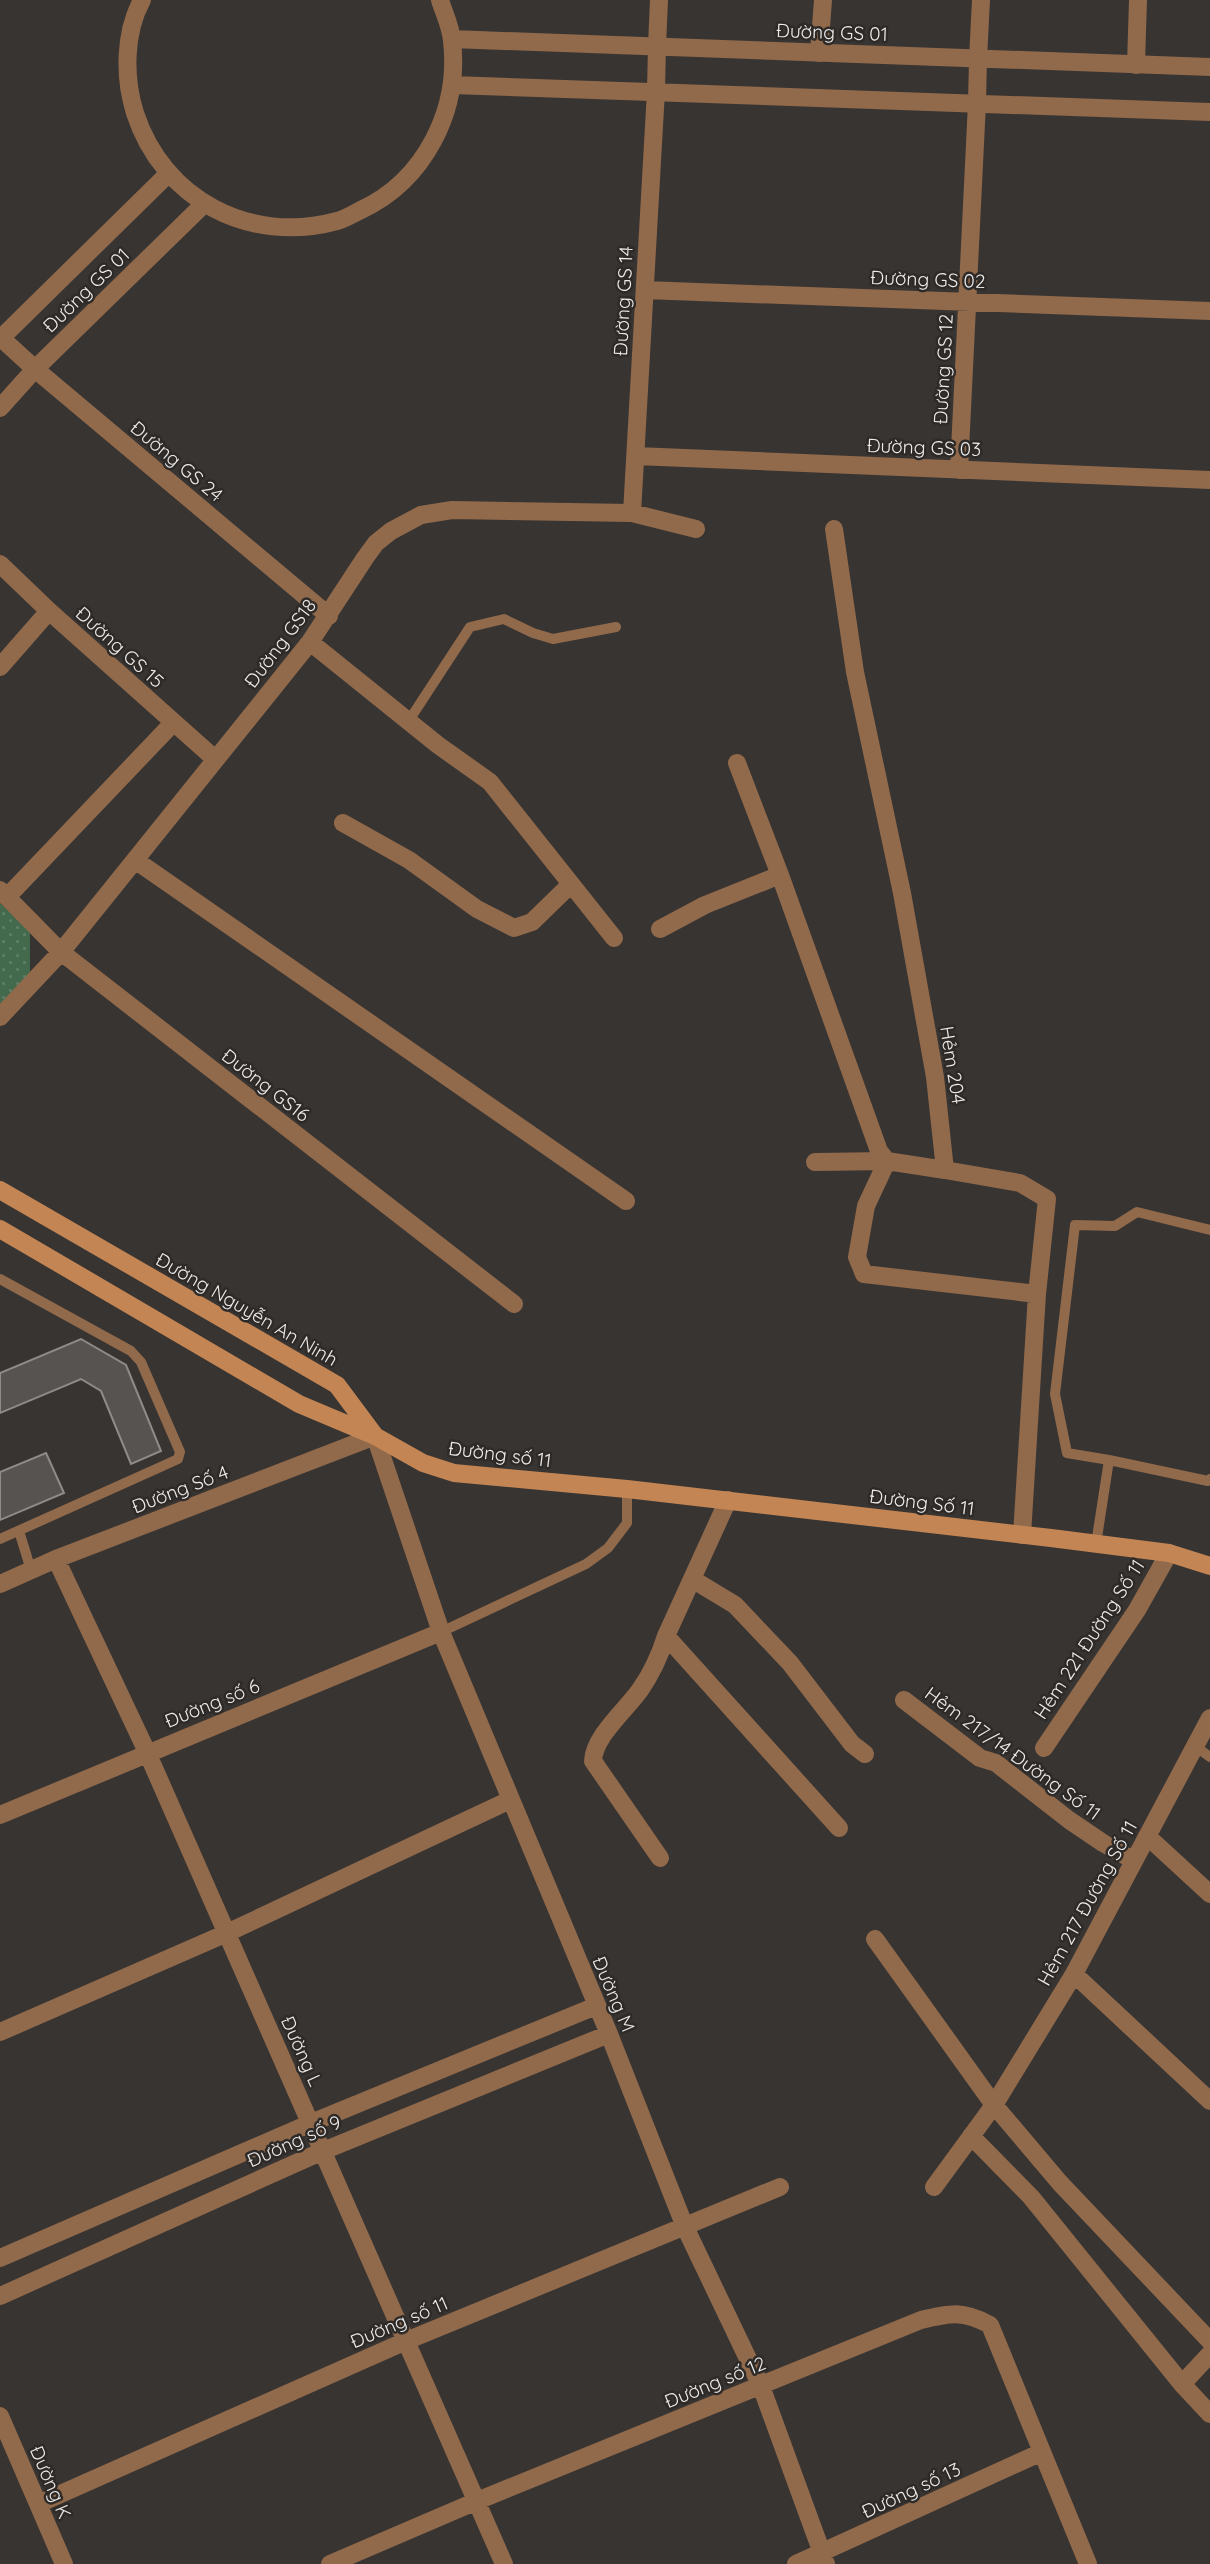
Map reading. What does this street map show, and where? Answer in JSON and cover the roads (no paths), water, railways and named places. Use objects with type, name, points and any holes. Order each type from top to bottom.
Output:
[{"type":"main road","name":"Đường Nguyễn An Ninh","points":[[0,1191],[337,1385],[375,1436]]},
{"type":"main road","points":[[0,1229],[299,1404],[375,1436]]},
{"type":"main road","name":"Đường số 11","points":[[375,1436],[423,1463],[454,1473],[626,1489]]},
{"type":"main road","name":"Đường Số 11","points":[[626,1489],[1169,1553],[1210,1566]]},
{"type":"street","points":[[142,0],[137,9],[127,52],[130,96],[143,138],[168,174],[204,204],[246,223],[292,228],[338,221],[381,201],[415,170],[440,130],[453,85],[452,39],[440,0]]},
{"type":"street","points":[[657,46],[659,0]]},
{"type":"street","points":[[820,52],[822,0]]},
{"type":"street","points":[[978,59],[981,0]]},
{"type":"street","points":[[1136,65],[1138,0]]},
{"type":"street","name":"Đường GS 01","points":[[452,39],[1210,68]]},
{"type":"street","name":"Đường GS 14","points":[[632,513],[657,46]]},
{"type":"street","name":"Đường GS 12","points":[[958,470],[978,59]]},
{"type":"street","points":[[453,85],[1210,112]]},
{"type":"street","name":"Đường GS 01","points":[[0,338],[168,174]]},
{"type":"street","name":"Đường GS 01","points":[[0,408],[35,369],[204,204]]},
{"type":"street","name":"Đường GS 02","points":[[645,290],[1210,311]]},
{"type":"street","name":"Đường GS 24","points":[[0,338],[329,616]]},
{"type":"street","name":"Đường GS 03","points":[[635,456],[1210,480]]},
{"type":"street","name":"Đường GS18","points":[[0,1017],[61,951],[310,642],[376,543],[398,526],[421,515],[452,510],[632,513],[696,529]]},
{"type":"street","name":"Hẻm 204","points":[[834,529],[856,672],[902,893],[935,1077],[945,1170]]},
{"type":"street","name":"Đường GS 15","points":[[0,564],[215,760]]},
{"type":"street","points":[[0,667],[49,611]]},
{"type":"street","points":[[310,642],[408,722],[490,782],[614,938]]},
{"type":"street","points":[[3,894],[173,723]]},
{"type":"street","points":[[737,763],[879,1151],[887,1161]]},
{"type":"street","points":[[343,823],[409,860],[477,909],[514,929],[532,922],[571,884]]},
{"type":"street","points":[[135,860],[626,1201]]},
{"type":"street","points":[[660,929],[705,905],[780,875]]},
{"type":"street","name":"Đường GS16","points":[[3,894],[61,951],[514,1304]]},
{"type":"street","points":[[887,1161],[866,1206],[857,1257],[864,1274],[1037,1294]]},
{"type":"street","points":[[815,1162],[887,1161],[945,1170],[1020,1183],[1047,1199],[1037,1294],[1022,1535]]},
{"type":"street","name":"Đường Số 4","points":[[0,1584],[56,1559],[375,1436]]},
{"type":"street","name":"Đường M","points":[[375,1436],[441,1632],[609,2034],[685,2227],[761,2386],[823,2558]]},
{"type":"street","points":[[660,1858],[593,1761],[597,1744],[642,1688],[660,1656],[666,1636],[728,1500]]},
{"type":"street","name":"Hẻm 221 Đường Số 11","points":[[1044,1748],[1137,1610],[1169,1553]]},
{"type":"street","name":"Đường L","points":[[56,1559],[228,1933],[504,2564]]},
{"type":"street","points":[[692,1579],[735,1605],[790,1663],[852,1744],[865,1754]]},
{"type":"street","name":"Đường số 6","points":[[0,1815],[441,1632]]},
{"type":"street","points":[[666,1636],[839,1828]]},
{"type":"street","name":"Hẻm 217/14 Đường Số 11","points":[[905,1700],[980,1758],[1003,1768],[1069,1820],[1133,1860]]},
{"type":"street","name":"Hẻm 217 Đường Số 11","points":[[934,2187],[994,2105],[1074,1974],[1210,1718]]},
{"type":"street","points":[[0,2032],[228,1933],[510,1800]]},
{"type":"street","points":[[1147,1836],[1210,1894]]},
{"type":"street","points":[[875,1939],[994,2105],[1060,2183],[1210,2341]]},
{"type":"street","points":[[1074,1974],[1210,2101]]},
{"type":"street","name":"Đường số 9","points":[[0,2258],[311,2123],[596,2006]]},
{"type":"street","name":"Đường số 9","points":[[0,2296],[323,2151],[609,2034]]},
{"type":"street","points":[[971,2136],[1031,2197],[1182,2384],[1210,2414]]},
{"type":"street","name":"Đường số 11","points":[[38,2504],[406,2341],[779,2187]]},
{"type":"street","name":"Đường số 12","points":[[330,2564],[477,2501],[921,2320],[950,2313],[971,2315],[990,2325],[1088,2564]]},
{"type":"street","points":[[1182,2384],[1210,2354]]},
{"type":"street","name":"Đường K","points":[[0,2416],[64,2564]]},
{"type":"street","name":"Đường số 13","points":[[796,2564],[823,2558],[1042,2452]]},
{"type":"lane","points":[[408,722],[470,626],[504,618],[533,633],[553,639],[616,627]]},
{"type":"lane","points":[[1210,1230],[1137,1212],[1115,1226],[1075,1225],[1055,1394],[1067,1453],[1208,1481],[1210,1479]]},
{"type":"lane","points":[[0,1279],[131,1351],[141,1362],[180,1452],[178,1459],[0,1539]]},
{"type":"lane","points":[[1096,1544],[1110,1460]]},
{"type":"lane","points":[[441,1632],[586,1564],[608,1548],[627,1523],[626,1489]]},
{"type":"lane","points":[[19,1531],[31,1570]]},
{"type":"lane","points":[[1195,1746],[1210,1757]]}]
